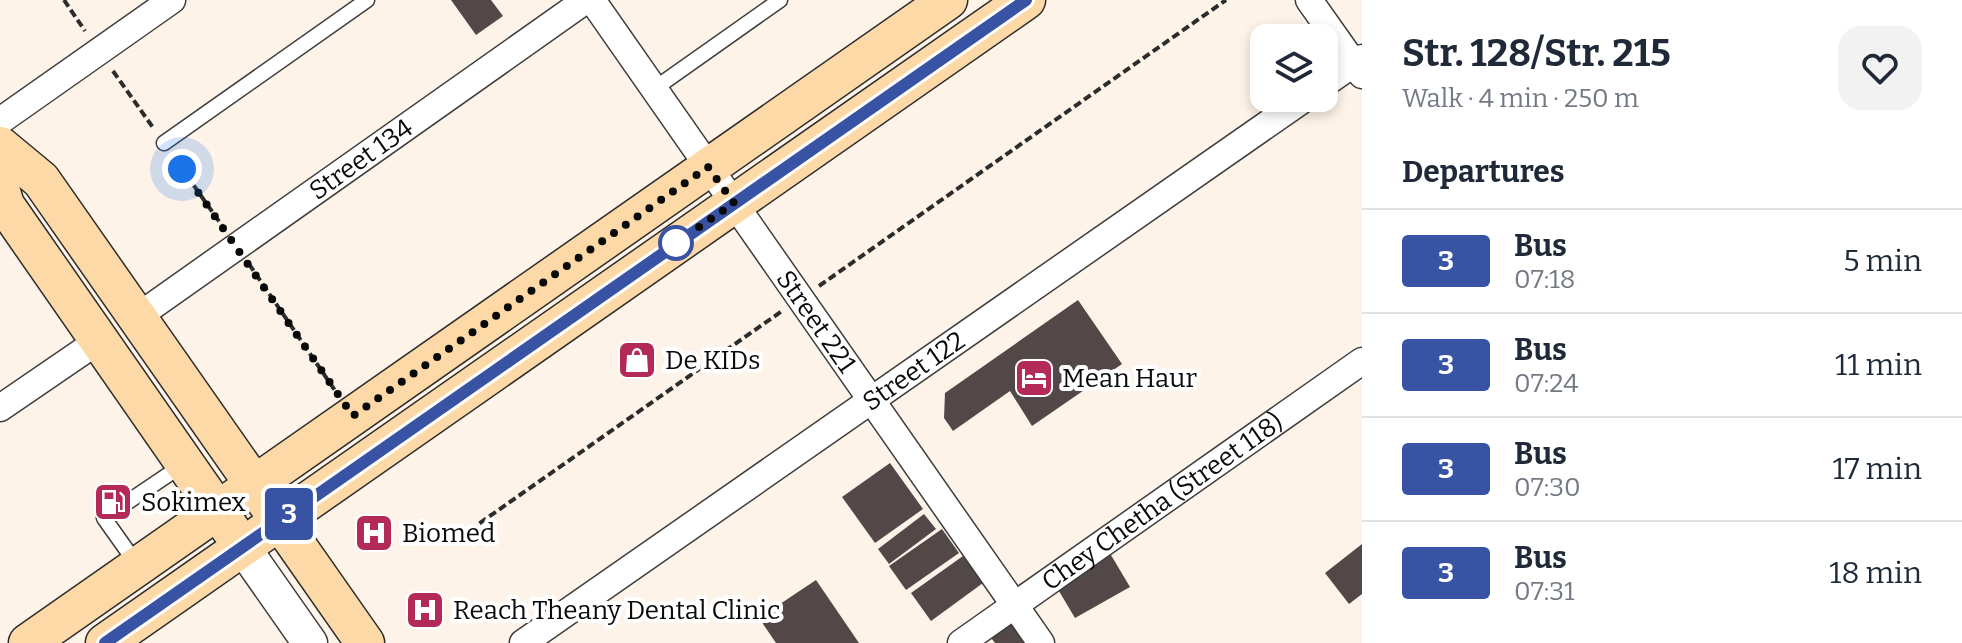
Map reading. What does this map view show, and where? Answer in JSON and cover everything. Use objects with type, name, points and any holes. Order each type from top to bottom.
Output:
[{"type":"main road","points":[[28,643],[948,0]]},
{"type":"main road","points":[[105,643],[1026,0]]},
{"type":"main road","points":[[0,146],[41,180],[365,643]]},
{"type":"main road","points":[[0,188],[5,205],[242,546]]},
{"type":"street","points":[[0,121],[172,0]]},
{"type":"street","name":"Street 221","points":[[589,0],[1041,643]]},
{"type":"street","name":"Street 134","points":[[137,317],[589,0]]},
{"type":"street","points":[[1309,0],[1359,65],[1338,76]]},
{"type":"street","name":"Street 122","points":[[523,643],[1285,112]]},
{"type":"street","points":[[0,408],[98,341]]},
{"type":"street","name":"Chey Chetha (Street 118)","points":[[961,643],[1362,361]]},
{"type":"street","points":[[242,546],[310,643]]},
{"type":"lane","points":[[164,143],[367,0]]},
{"type":"lane","points":[[654,89],[780,0]]},
{"type":"lane","points":[[138,566],[104,518],[184,464]]},
{"type":"path","points":[[64,0],[353,416]]},
{"type":"path","points":[[450,544],[1226,0]]},
{"type":"building","points":[[451,0],[491,0],[503,16],[476,35]]},
{"type":"building","name":"Mean Haur","points":[[1078,300],[1122,364],[1032,426],[1010,391],[953,431],[944,418],[945,393]]},
{"type":"building","points":[[890,463],[923,509],[875,543],[842,497]]},
{"type":"building","points":[[924,514],[936,529],[889,564],[878,549]]},
{"type":"building","points":[[942,529],[959,553],[906,590],[889,566]]},
{"type":"building","points":[[1362,544],[1362,594],[1349,604],[1325,573]]},
{"type":"building","points":[[1108,550],[1130,587],[1075,618],[1053,581]]},
{"type":"building","points":[[963,556],[983,583],[931,621],[911,593]]},
{"type":"building","points":[[816,580],[859,643],[776,643],[759,618]]},
{"type":"building","points":[[1011,611],[1035,643],[995,643],[985,630]]},
{"type":"bus line","name":"3","points":[[105,643],[1026,0]]},
{"type":"place","name":"De KIDs","points":[[637,360]]},
{"type":"place","name":"Mean Haur","points":[[1034,378]]},
{"type":"place","name":"Sokimex","points":[[113,502]]},
{"type":"place","name":"Biomed","points":[[374,533]]},
{"type":"place","name":"Reach Theany Dental Clinic","points":[[425,610]]},
{"type":"route","points":[[182,169],[353,416],[708,167],[734,203],[676,243]]}]
